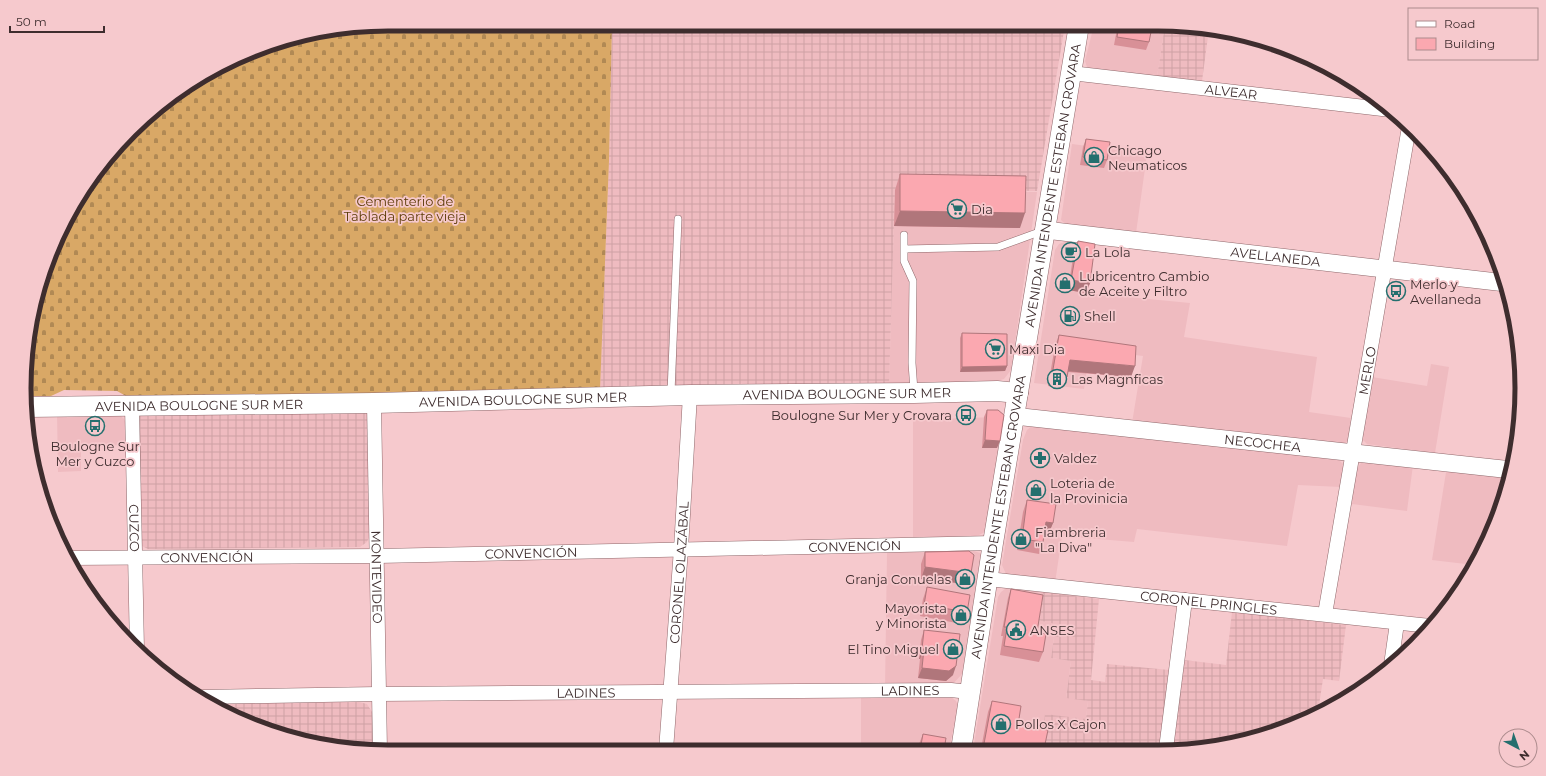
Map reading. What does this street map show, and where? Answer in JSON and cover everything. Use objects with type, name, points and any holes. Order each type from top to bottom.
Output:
[{"type":"main road","name":"AVENIDA INTENDENTE ESTEBAN CROVARA","points":[[962,745],[993,543],[1078,31]]},
{"type":"main road","name":"AVENIDA BOULOGNE SUR MER","points":[[32,407],[374,403],[681,395],[914,394],[997,391],[1018,393]]},
{"type":"street","name":"ALVEAR","points":[[1071,73],[1379,109]]},
{"type":"street","name":"MERLO","points":[[1326,614],[1386,270],[1408,134]]},
{"type":"street","name":"AVELLANEDA","points":[[1045,230],[1499,283]]},
{"type":"street","name":"CORONEL OLAZÁBAL","points":[[666,745],[681,550],[681,395]]},
{"type":"street","name":"MONTEVIDEO","points":[[374,403],[378,556],[378,694],[380,745]]},
{"type":"street","name":"CUZCO","points":[[132,406],[137,641]]},
{"type":"street","name":"NECOCHEA","points":[[1014,416],[1505,469]]},
{"type":"street","name":"CONVENCIÓN","points":[[75,558],[378,556],[993,543]]},
{"type":"street","name":"CORONEL PRINGLES","points":[[988,579],[1424,625]]},
{"type":"street","points":[[1167,745],[1185,600]]},
{"type":"street","points":[[1392,657],[1397,623]]},
{"type":"street","name":"LADINES","points":[[209,697],[378,694],[943,690],[969,692]]},
{"type":"lane","points":[[678,219],[681,395]]},
{"type":"lane","points":[[904,250],[998,247],[1045,230]]},
{"type":"lane","points":[[904,235],[904,261],[913,281],[912,363],[914,394]]},
{"type":"shaded area","points":[[612,31],[1064,31],[1037,191],[895,190],[889,385],[600,390],[609,161]]},
{"type":"shaded area","points":[[1092,31],[1164,31],[1157,77],[1091,70],[1087,67],[1085,61]]},
{"type":"shaded area","points":[[1164,31],[1208,35],[1202,81],[1157,77]]},
{"type":"shaded area","points":[[1072,144],[1147,154],[1136,233],[1065,224],[1061,220]]},
{"type":"shaded area","points":[[895,190],[1037,192],[1011,370],[1004,379],[997,381],[889,385]]},
{"type":"shaded area","points":[[1065,242],[1093,245],[1086,293],[1190,303],[1184,337],[1317,357],[1309,412],[1351,418],[1348,440],[1346,443],[1342,446],[1132,423],[1143,356],[1127,354],[1087,369],[1084,389],[1034,383],[1055,250],[1059,244]]},
{"type":"shaded area","points":[[1431,364],[1449,367],[1435,453],[1367,444],[1363,440],[1363,435],[1372,377],[1427,386]]},
{"type":"shaded area","points":[[367,412],[369,418],[370,535],[367,542],[360,547],[148,549],[142,546],[136,422],[140,415]]},
{"type":"shaded area","points":[[57,413],[120,415],[124,419],[127,426],[127,445],[81,446],[81,471],[58,472]]},
{"type":"shaded area","points":[[995,417],[1003,426],[985,532],[971,537],[913,539],[913,420]]},
{"type":"shaded area","points":[[1032,426],[1339,460],[1344,465],[1341,487],[1298,485],[1287,546],[1137,529],[1134,542],[1062,536],[1055,583],[1006,574],[1002,565],[1023,440],[1027,430]]},
{"type":"shaded area","points":[[1364,460],[1413,465],[1407,511],[1352,504],[1356,469]]},
{"type":"shaded area","points":[[1447,466],[1504,474],[1488,525],[1468,564],[1432,560]]},
{"type":"shaded area","points":[[974,551],[980,553],[983,557],[962,674],[951,686],[885,689],[887,553]]},
{"type":"shaded area","points":[[1010,588],[1041,592],[1037,620],[1056,623],[1051,658],[1071,661],[1066,697],[1088,701],[1086,719],[1047,745],[974,745],[998,597],[1005,589]]},
{"type":"shaded area","points":[[1041,592],[1099,599],[1091,680],[1105,682],[1107,664],[1169,670],[1161,745],[1041,745],[1045,714],[1086,719],[1088,701],[1066,698],[1071,661],[1051,658],[1056,624],[1037,620]]},
{"type":"shaded area","points":[[1232,612],[1346,625],[1339,681],[1323,679],[1319,706],[1306,713],[1298,712],[1298,717],[1295,718],[1250,733],[1205,742],[1174,744],[1184,660],[1226,665]]},
{"type":"shaded area","points":[[861,697],[951,697],[956,701],[958,706],[950,745],[861,745]]},
{"type":"shaded area","points":[[359,702],[367,704],[372,712],[373,744],[341,742],[296,733],[251,718],[222,704]]},
{"type":"shaded area","points":[[1298,712],[1306,713],[1298,717]]},
{"type":"green space","name":"Cementerio de Tablada parte vieja","points":[[388,31],[612,31],[609,161],[600,390],[126,396],[117,391],[64,390],[51,396],[31,396],[32,365],[34,341],[43,296],[58,251],[79,209],[105,171],[136,136],[153,120],[190,91],[209,79],[251,58],[296,43],[341,34]]},
{"type":"building","points":[[1118,31],[1151,31],[1149,42],[1117,37]]},
{"type":"building","points":[[1086,139],[1110,142],[1107,160],[1083,157]]},
{"type":"building","points":[[900,174],[1026,176],[1025,213],[900,211]]},
{"type":"building","points":[[1078,241],[1095,244],[1090,283],[1071,280]]},
{"type":"building","points":[[962,333],[1007,334],[1007,366],[962,367]]},
{"type":"building","points":[[1059,335],[1136,346],[1135,366],[1070,360],[1067,377],[1052,375]]},
{"type":"building","points":[[987,410],[998,410],[1004,415],[1000,441],[985,440]]},
{"type":"building","points":[[1027,500],[1056,504],[1053,523],[1046,522],[1043,542],[1022,539]]},
{"type":"building","points":[[969,551],[974,555],[971,573],[925,567],[925,552]]},
{"type":"building","points":[[927,587],[970,595],[967,612],[924,605]]},
{"type":"building","points":[[1011,589],[1043,595],[1037,632],[1046,634],[1043,652],[1004,646],[1007,627],[1004,627]]},
{"type":"building","points":[[924,630],[960,634],[956,666],[949,671],[922,668]]},
{"type":"building","points":[[992,701],[1021,706],[1018,725],[1048,730],[1045,745],[984,745]]},
{"type":"building","points":[[923,734],[946,738],[945,745],[921,745]]},
{"type":"place","name":"Chicago Neumaticos","points":[[1094,157]]},
{"type":"place","name":"Dia","points":[[957,209]]},
{"type":"place","name":"La Lola","points":[[1071,252]]},
{"type":"place","name":"Lubricentro Cambio de Aceite y Filtro","points":[[1065,283]]},
{"type":"place","name":"Merlo y Avellaneda","points":[[1396,291]]},
{"type":"place","name":"Shell","points":[[1070,316]]},
{"type":"place","name":"Maxi Dia","points":[[995,349]]},
{"type":"place","name":"Las Magnficas","points":[[1057,379]]},
{"type":"place","name":"Boulogne Sur Mer y Crovara","points":[[966,415]]},
{"type":"place","name":"Boulogne Sur Mer y Cuzco","points":[[95,426]]},
{"type":"place","name":"Valdez","points":[[1040,458]]},
{"type":"place","name":"Loteria de la Provinicia","points":[[1036,490]]},
{"type":"place","name":"Fiambreria \"La Diva\"","points":[[1021,539]]},
{"type":"place","name":"Granja Conuelas","points":[[965,579]]},
{"type":"place","name":"Mayorista y Minorista","points":[[961,615]]},
{"type":"place","name":"ANSES","points":[[1016,630]]},
{"type":"place","name":"El Tino Miguel","points":[[953,649]]},
{"type":"place","name":"Pollos X Cajon","points":[[1001,724]]}]
